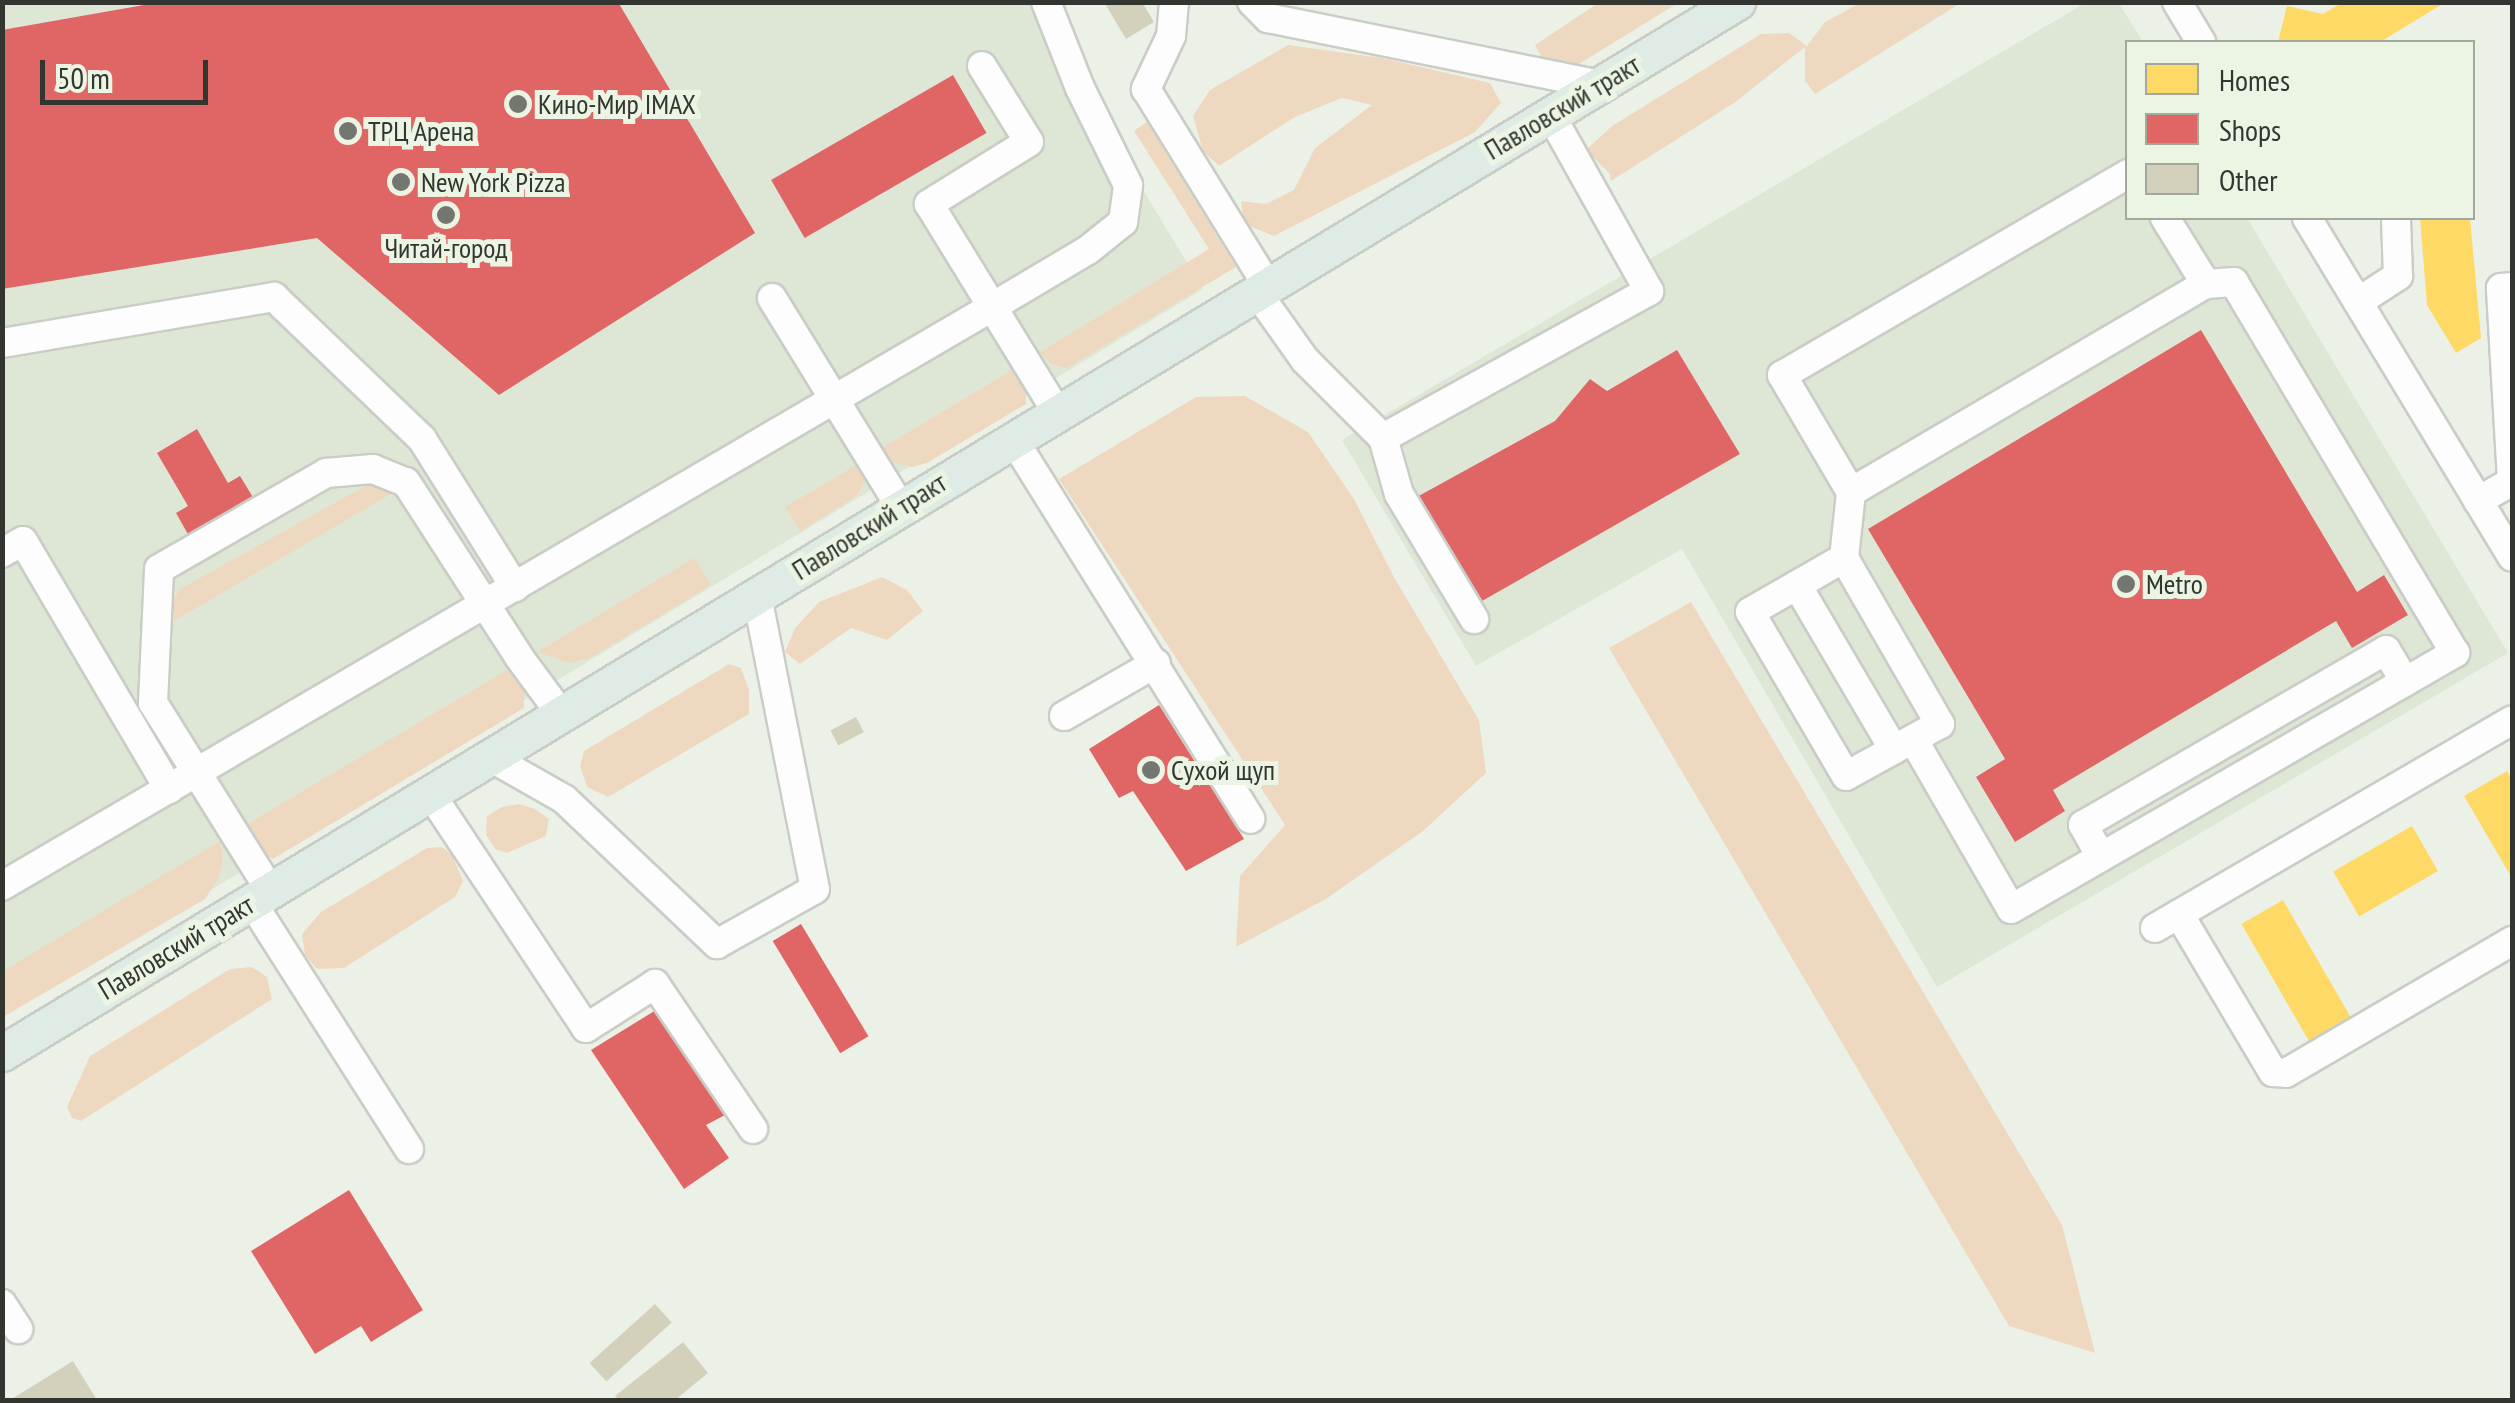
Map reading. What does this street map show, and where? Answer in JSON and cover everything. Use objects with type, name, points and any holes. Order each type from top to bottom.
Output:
[{"type":"main road","name":"Павловский тракт","points":[[2,1053],[1737,2]]},
{"type":"street","points":[[2,886],[992,307],[1088,250],[1124,222],[1128,185],[1072,70],[1046,2]]},
{"type":"street","points":[[1174,2],[1170,36],[1146,88],[1305,360],[1383,438],[1399,494],[1474,619]]},
{"type":"street","points":[[1252,2],[1268,18],[1599,84]]},
{"type":"street","points":[[2177,2],[2200,40]]},
{"type":"street","points":[[982,66],[1029,142],[929,204],[1057,412]]},
{"type":"street","points":[[1383,438],[1649,291],[1550,114]]},
{"type":"street","points":[[1844,558],[1750,612],[1846,776],[1940,724],[1844,558],[1851,492],[1782,375],[2125,176]]},
{"type":"street","points":[[2167,220],[2206,284]]},
{"type":"street","points":[[2308,220],[2512,557]]},
{"type":"street","points":[[2358,302],[2398,276],[2396,220]]},
{"type":"street","points":[[1797,585],[2010,910],[2455,653],[2234,282],[2206,284],[1851,492]]},
{"type":"street","points":[[2478,501],[2512,481],[2501,288],[2512,286]]},
{"type":"street","points":[[2,343],[274,298],[422,439],[516,586]]},
{"type":"street","points":[[772,298],[900,506]]},
{"type":"street","points":[[1013,439],[1250,819]]},
{"type":"street","points":[[409,1150],[260,896],[196,773],[153,703],[160,569],[326,474],[373,469],[406,482],[561,714]]},
{"type":"street","points":[[2,553],[22,541],[169,789]]},
{"type":"street","points":[[490,757],[564,799],[717,944],[815,889],[757,595]]},
{"type":"street","points":[[1064,716],[1156,663]]},
{"type":"street","points":[[2512,720],[2167,921],[2273,1072],[2286,1073],[2512,941]]},
{"type":"street","points":[[430,793],[586,1028],[654,984],[752,1130]]},
{"type":"street","points":[[2,1304],[18,1329]]},
{"type":"shaded area","points":[[3,3],[1030,3],[1203,289],[3,1016]]},
{"type":"shaded area","points":[[1598,3],[1678,3],[1579,64],[1544,63],[1535,45]]},
{"type":"shaded area","points":[[1860,3],[1961,3],[1815,94],[1805,81],[1805,47],[1734,103],[1611,181],[1610,174],[1586,150],[1612,126],[1761,34],[1789,33],[1807,46],[1825,22]]},
{"type":"shaded area","points":[[2085,3],[2119,3],[2142,40],[2125,40],[2125,220],[2248,220],[2508,653],[1937,987],[1682,549],[1476,666],[1342,440]]},
{"type":"shaded area","points":[[1288,45],[1382,58],[1490,83],[1501,103],[1475,132],[1274,236],[1244,224],[1241,201],[1266,204],[1294,190],[1315,148],[1372,105],[1342,98],[1295,117],[1219,166],[1203,151],[1193,116],[1210,90]]},
{"type":"shaded area","points":[[1147,122],[1236,267],[1067,368],[1051,364],[1040,352],[1209,249],[1134,131]]},
{"type":"shaded area","points":[[1012,370],[1026,391],[1026,404],[927,463],[912,467],[888,461],[880,449]]},
{"type":"shaded area","points":[[1245,396],[1308,432],[1354,499],[1395,579],[1479,720],[1486,773],[1423,831],[1326,899],[1236,947],[1240,876],[1285,825],[1059,479],[1196,397]]},
{"type":"shaded area","points":[[860,463],[867,475],[857,496],[800,531],[785,507]]},
{"type":"shaded area","points":[[374,481],[396,491],[169,624],[171,603],[180,589]]},
{"type":"shaded area","points":[[694,558],[711,585],[590,658],[569,663],[537,652]]},
{"type":"shaded area","points":[[882,577],[907,590],[923,611],[887,640],[851,628],[800,664],[785,652],[795,628],[819,602]]},
{"type":"shaded area","points":[[1691,602],[2062,1225],[2095,1353],[2009,1326],[1609,648]]},
{"type":"shaded area","points":[[729,664],[741,668],[749,690],[749,714],[608,797],[587,787],[580,766],[584,751]]},
{"type":"shaded area","points":[[512,667],[524,692],[524,708],[273,859],[260,853],[244,826]]},
{"type":"shaded area","points":[[519,804],[549,819],[546,836],[507,853],[495,849],[486,835],[487,816],[502,807]]},
{"type":"shaded area","points":[[220,841],[223,860],[218,879],[205,899],[3,1017],[3,971]]},
{"type":"shaded area","points":[[442,847],[452,855],[463,881],[455,897],[344,968],[317,969],[305,955],[302,934],[321,912],[427,848]]},
{"type":"shaded area","points":[[252,967],[267,977],[272,999],[81,1121],[72,1118],[67,1107],[90,1056],[230,969]]},
{"type":"building: Homes","points":[[2343,2],[2446,2],[2383,40],[2278,40],[2287,6],[2323,14]]},
{"type":"building: Homes","points":[[2420,220],[2470,220],[2481,338],[2456,353],[2427,305]]},
{"type":"building: Homes","points":[[2507,771],[2512,780],[2512,878],[2464,796]]},
{"type":"building: Homes","points":[[2412,826],[2438,871],[2359,917],[2333,872]]},
{"type":"building: Homes","points":[[2283,900],[2352,1019],[2310,1043],[2241,924]]},
{"type":"building: Shops","name":"ТРЦ Арена","points":[[161,2],[618,2],[755,233],[499,395],[317,238],[2,289],[2,30]]},
{"type":"building: Shops","points":[[953,75],[986,133],[805,238],[771,180]]},
{"type":"building: Shops","name":"Metro","points":[[2201,330],[2357,592],[2384,575],[2408,615],[2352,648],[2336,621],[2053,790],[2065,811],[2015,842],[1976,777],[2005,759],[1868,529]]},
{"type":"building: Shops","points":[[1677,350],[1740,454],[1475,605],[1415,498],[1555,421],[1590,379],[1607,391]]},
{"type":"building: Shops","points":[[197,429],[228,483],[240,476],[254,499],[189,536],[176,513],[188,506],[157,453]]},
{"type":"building: Shops","name":"Сухой щуп","points":[[1159,705],[1244,839],[1186,871],[1133,791],[1119,798],[1089,749]]},
{"type":"building: Shops","points":[[801,924],[868,1036],[840,1053],[773,941]]},
{"type":"building: Shops","points":[[656,1010],[725,1115],[706,1125],[729,1158],[684,1189],[591,1050]]},
{"type":"building: Shops","points":[[349,1190],[423,1310],[371,1342],[361,1326],[315,1354],[251,1251]]},
{"type":"building: Other","points":[[1104,2],[1142,2],[1154,22],[1126,39]]},
{"type":"building: Other","points":[[856,717],[864,732],[838,746],[830,731]]},
{"type":"building: Other","points":[[655,1304],[672,1323],[606,1381],[590,1363]]},
{"type":"building: Other","points":[[683,1342],[708,1373],[675,1400],[619,1400],[615,1396]]},
{"type":"building: Other","points":[[73,1361],[97,1400],[10,1400]]},
{"type":"place","name":"Кино-Мир IMAX","points":[[518,104]]},
{"type":"place","name":"ТРЦ Арена","points":[[348,131]]},
{"type":"place","name":"New York Pizza","points":[[401,182]]},
{"type":"place","name":"Читай-город","points":[[446,215]]},
{"type":"place","name":"Metro","points":[[2126,584]]},
{"type":"place","name":"Сухой щуп","points":[[1151,770]]}]
